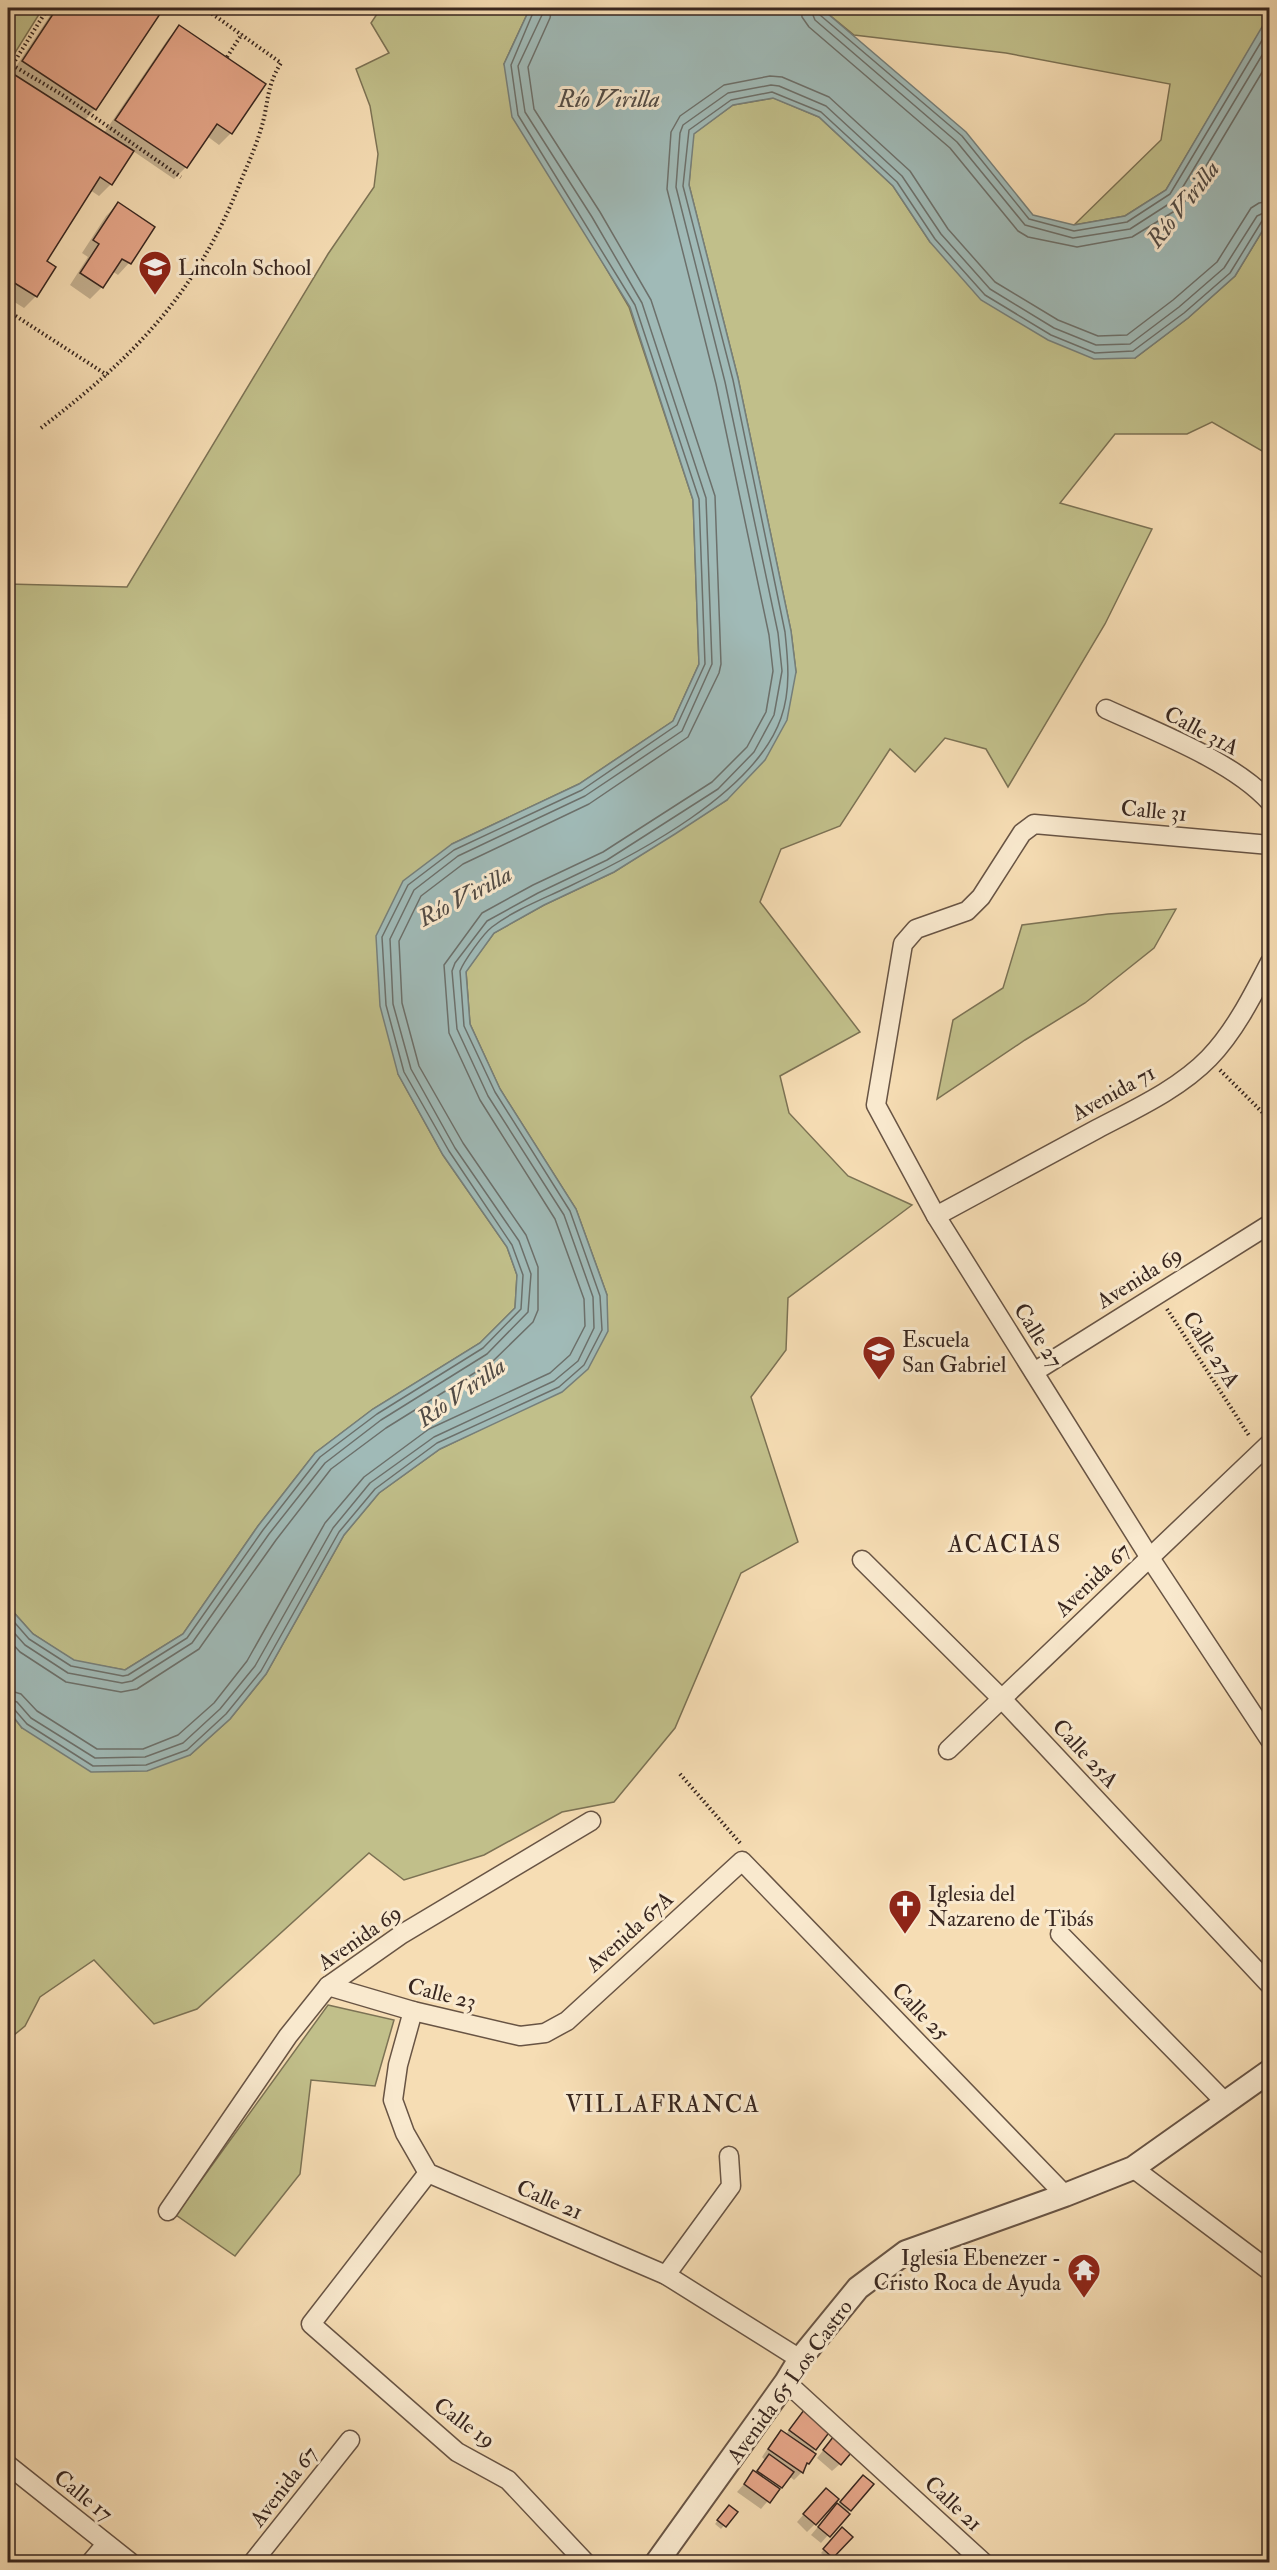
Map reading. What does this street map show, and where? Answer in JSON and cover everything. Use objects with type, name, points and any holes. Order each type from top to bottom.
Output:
[{"type":"street","name":"Calle 31A","points":[[1106,709],[1204,755],[1258,789],[1269,802]]},
{"type":"street","name":"Calle 31","points":[[916,929],[967,911],[981,897],[1022,833],[1034,824],[1269,844]]},
{"type":"street","name":"Calle 27","points":[[916,929],[903,944],[876,1105],[936,1216],[1150,1558],[1269,1740]]},
{"type":"street","name":"Avenida 71","points":[[936,1216],[1188,1077],[1228,1036],[1269,962]]},
{"type":"street","name":"Avenida 69","points":[[1034,1372],[1269,1224]]},
{"type":"street","name":"Avenida 67","points":[[948,1750],[1265,1448]]},
{"type":"street","name":"Calle 25A","points":[[862,1560],[1002,1699],[1269,1985]]},
{"type":"street","name":"Avenida 69","points":[[168,2211],[288,2036],[328,1986],[402,1934],[591,1821]]},
{"type":"street","name":"Avenida 67A","points":[[545,2033],[567,2021],[742,1861]]},
{"type":"street","name":"Calle 25","points":[[742,1861],[1065,2195]]},
{"type":"street","points":[[1060,1934],[1226,2103]]},
{"type":"street","name":"Calle 23","points":[[328,1986],[413,2012],[520,2036],[545,2033]]},
{"type":"street","points":[[413,2012],[398,2065],[393,2100],[405,2133],[428,2173]]},
{"type":"street","name":"Avenida 65 Los Castro","points":[[665,2559],[800,2359],[858,2288],[906,2252],[1133,2168],[1269,2071]]},
{"type":"street","points":[[666,2275],[730,2186],[729,2156]]},
{"type":"street","points":[[1133,2168],[1269,2271]]},
{"type":"street","name":"Calle 21","points":[[428,2173],[666,2275],[800,2359]]},
{"type":"street","name":"Calle 19","points":[[428,2173],[311,2324],[457,2452],[508,2480],[585,2562]]},
{"type":"street","name":"Calle 21","points":[[786,2382],[983,2562]]},
{"type":"street","name":"Avenida 67","points":[[253,2562],[350,2440]]},
{"type":"street","name":"Calle 17","points":[[8,2465],[130,2562]]},
{"type":"street","points":[[91,2562],[106,2544]]},
{"type":"path","points":[[8,72],[48,8]]},
{"type":"path","points":[[40,428],[107,375],[143,340],[193,278],[216,238],[261,132],[271,78],[281,63],[204,8]]},
{"type":"path","points":[[227,57],[242,34]]},
{"type":"path","points":[[12,65],[61,93],[181,177]]},
{"type":"path","points":[[8,311],[107,375]]},
{"type":"path","points":[[1209,1058],[1269,1120]]},
{"type":"path","name":"Calle 27A","points":[[1157,1294],[1265,1448]]},
{"type":"path","points":[[680,1774],[742,1846],[742,1861]]},
{"type":"shaded area","points":[[8,8],[43,8],[8,64]]},
{"type":"shaded area","points":[[381,8],[530,8],[504,64],[580,224],[629,307],[693,500],[699,664],[673,721],[579,784],[452,844],[398,1074],[443,1155],[507,1247],[517,1275],[515,1308],[480,1343],[373,1409],[315,1453],[258,1526],[183,1634],[125,1670],[74,1661],[33,1634],[8,1606],[8,584],[127,587],[328,254],[374,187],[378,154],[370,106],[356,69],[389,53],[371,23]]},
{"type":"shaded area","points":[[821,8],[1269,8],[1270,15],[1166,190],[1125,216],[1074,225],[1161,140],[1170,84],[1006,53],[854,35]]},
{"type":"shaded area","points":[[774,98],[819,117],[893,186],[930,242],[1135,358],[1188,318],[1235,276],[1269,220],[1269,455],[1212,422],[1187,434],[1115,434],[1060,503],[1152,529],[1105,624],[1008,787],[986,749],[945,738],[915,772],[890,749],[840,826],[781,849],[760,902],[860,1032],[780,1076],[789,1113],[848,1176],[912,1205],[788,1298],[786,1350],[751,1397],[798,1542],[741,1573],[675,1728],[614,1802],[562,1812],[484,1855],[404,1880],[369,1853],[197,2009],[154,2024],[94,1960],[40,1997],[25,2026],[8,2040],[8,1710],[22,1728],[190,1755],[230,1719],[266,1674],[344,1535],[379,1493],[440,1449],[496,1422],[607,1295],[576,1209],[500,1089],[470,1024],[466,971],[494,933],[544,905],[614,872],[727,800],[796,672],[791,631],[738,378],[689,185],[693,134],[733,105]]},
{"type":"shaded area","points":[[1176,909],[1154,948],[1085,1003],[937,1099],[953,1020],[1003,988],[1022,925],[1108,914]]},
{"type":"shaded area","points":[[328,2005],[394,2020],[375,2086],[311,2080],[300,2174],[235,2256],[176,2215]]},
{"type":"water","name":"Río Virilla","points":[[530,8],[821,8],[966,132],[1033,215],[1074,225],[1125,216],[1166,190],[1269,15],[1269,220],[1235,276],[1188,318],[1135,358],[1094,359],[1048,340],[981,300],[930,242],[893,186],[819,117],[773,98],[733,105],[694,134],[689,185],[738,378],[791,631],[796,672],[787,720],[765,760],[727,800],[614,872],[544,905],[494,933],[466,972],[470,1024],[500,1089],[576,1209],[607,1295],[608,1331],[588,1369],[562,1392],[440,1449],[379,1493],[344,1535],[266,1674],[230,1719],[190,1755],[147,1771],[91,1772],[22,1728],[8,1710],[8,1606],[33,1634],[74,1660],[125,1670],[183,1634],[258,1526],[315,1453],[373,1409],[480,1343],[515,1308],[517,1275],[507,1247],[443,1155],[398,1074],[380,1006],[376,936],[403,881],[452,844],[579,784],[673,721],[699,664],[693,500],[630,307],[512,117],[504,64]]},
{"type":"building","points":[[57,8],[164,8],[96,110],[22,61]]},
{"type":"building","points":[[179,25],[266,84],[232,134],[217,124],[187,168],[115,120]]},
{"type":"building","points":[[15,75],[134,151],[112,185],[100,177],[47,261],[56,267],[37,297],[8,279],[8,86]]},
{"type":"building","points":[[118,202],[155,227],[131,264],[122,259],[103,288],[80,273],[99,244],[93,240]]},
{"type":"building","points":[[804,2410],[831,2430],[816,2450],[789,2430]]},
{"type":"building","points":[[781,2430],[816,2454],[809,2464],[807,2463],[803,2473],[768,2449]]},
{"type":"building","points":[[837,2432],[856,2447],[841,2465],[823,2450]]},
{"type":"building","points":[[769,2454],[794,2472],[782,2488],[757,2471]]},
{"type":"building","points":[[753,2470],[780,2489],[770,2503],[744,2484]]},
{"type":"building","points":[[863,2475],[874,2484],[851,2511],[840,2502]]},
{"type":"building","points":[[826,2488],[839,2499],[816,2525],[803,2514]]},
{"type":"building","points":[[837,2503],[850,2514],[830,2537],[818,2527]]},
{"type":"building","points":[[729,2505],[738,2512],[726,2527],[717,2520]]},
{"type":"building","points":[[842,2527],[853,2537],[833,2558],[823,2549]]},
{"type":"place","name":"Lincoln School","points":[[155,296]]},
{"type":"place","name":"Escuela San Gabriel","points":[[879,1381]]},
{"type":"place","name":"Iglesia del Nazareno de Tibás","points":[[905,1935]]},
{"type":"place","name":"Iglesia Ebenezer - Cristo Roca de Ayuda","points":[[1084,2299]]},
{"type":"district","name":"ACACIAS","points":[[1005,1544]]},
{"type":"district","name":"VILLAFRANCA","points":[[663,2104]]}]
